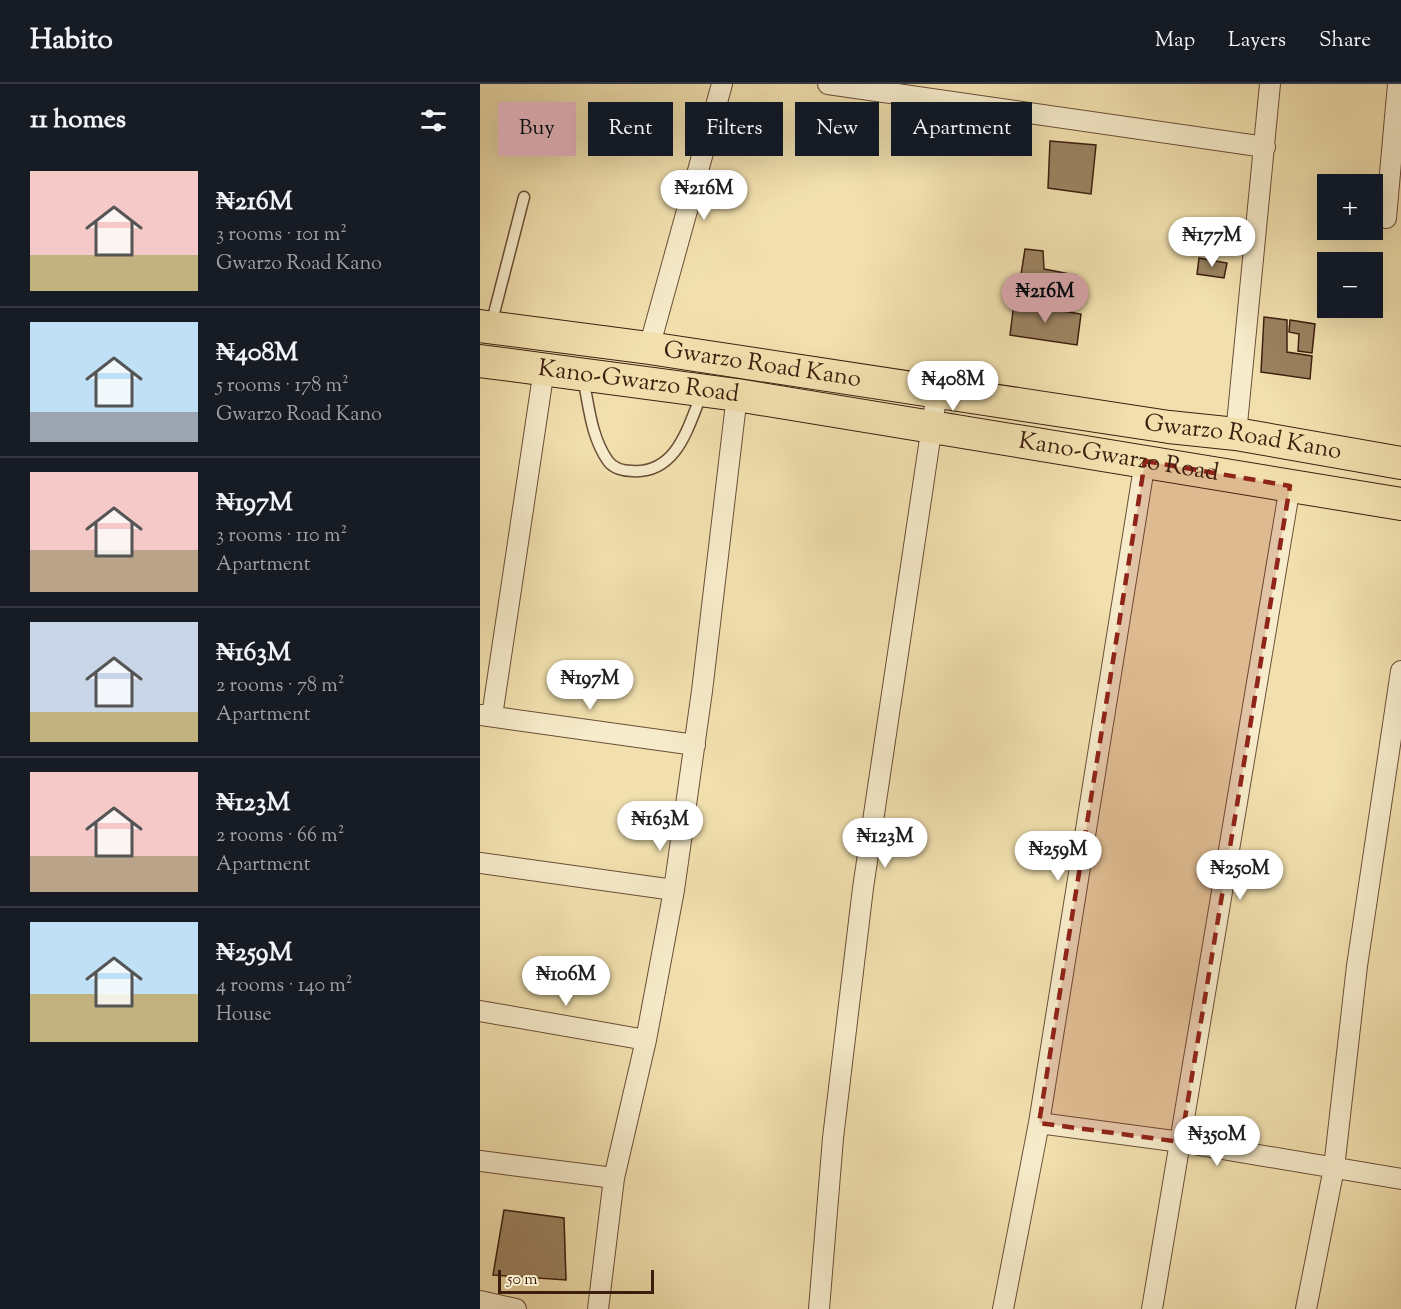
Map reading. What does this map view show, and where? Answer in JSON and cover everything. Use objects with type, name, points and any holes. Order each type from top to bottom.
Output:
[{"type":"main road","name":"Gwarzo Road Kano","points":[[485,327],[649,348],[1236,434],[1401,463]]},
{"type":"main road","name":"Kano-Gwarzo Road","points":[[480,361],[737,395],[1401,504]]},
{"type":"street","points":[[649,348],[722,84]]},
{"type":"street","points":[[828,84],[877,87],[1264,147]]},
{"type":"street","points":[[1236,434],[1270,84]]},
{"type":"street","points":[[1386,218],[1398,84]]},
{"type":"street","points":[[544,369],[486,715],[695,746]]},
{"type":"street","points":[[819,1309],[833,1138],[863,888],[937,392]]},
{"type":"street","points":[[598,1309],[614,1178],[646,1040],[674,890],[695,746],[737,395]]},
{"type":"street","points":[[1004,1309],[1038,1123],[1145,461]]},
{"type":"street","points":[[1152,1309],[1290,486]]},
{"type":"street","points":[[1306,1309],[1334,1168],[1357,966],[1401,671]]},
{"type":"street","points":[[480,862],[674,890]]},
{"type":"street","points":[[480,1011],[646,1040]]},
{"type":"street","points":[[1038,1123],[1181,1142],[1401,1179]]},
{"type":"street","points":[[480,1161],[614,1178]]},
{"type":"street","points":[[480,1301],[516,1309]]},
{"type":"lane","points":[[485,327],[524,197]]},
{"type":"lane","points":[[582,375],[594,434],[609,464],[623,471],[645,472],[660,468],[680,442],[703,391]]},
{"type":"highlighted area","points":[[1145,461],[1290,486],[1181,1142],[1039,1123]]},
{"type":"building","points":[[1050,141],[1096,145],[1091,194],[1048,188]]},
{"type":"building","points":[[1025,249],[1043,251],[1044,269],[1076,275],[1072,312],[1017,300]]},
{"type":"building","points":[[1199,258],[1227,263],[1224,278],[1197,274]]},
{"type":"building","points":[[1014,303],[1081,314],[1077,345],[1010,335]]},
{"type":"building","points":[[1264,317],[1287,320],[1287,352],[1312,356],[1310,379],[1261,372]]},
{"type":"building","points":[[1290,320],[1315,324],[1312,353],[1298,351],[1299,334],[1289,332]]},
{"type":"building","points":[[504,1210],[564,1218],[566,1280],[493,1275]]}]
